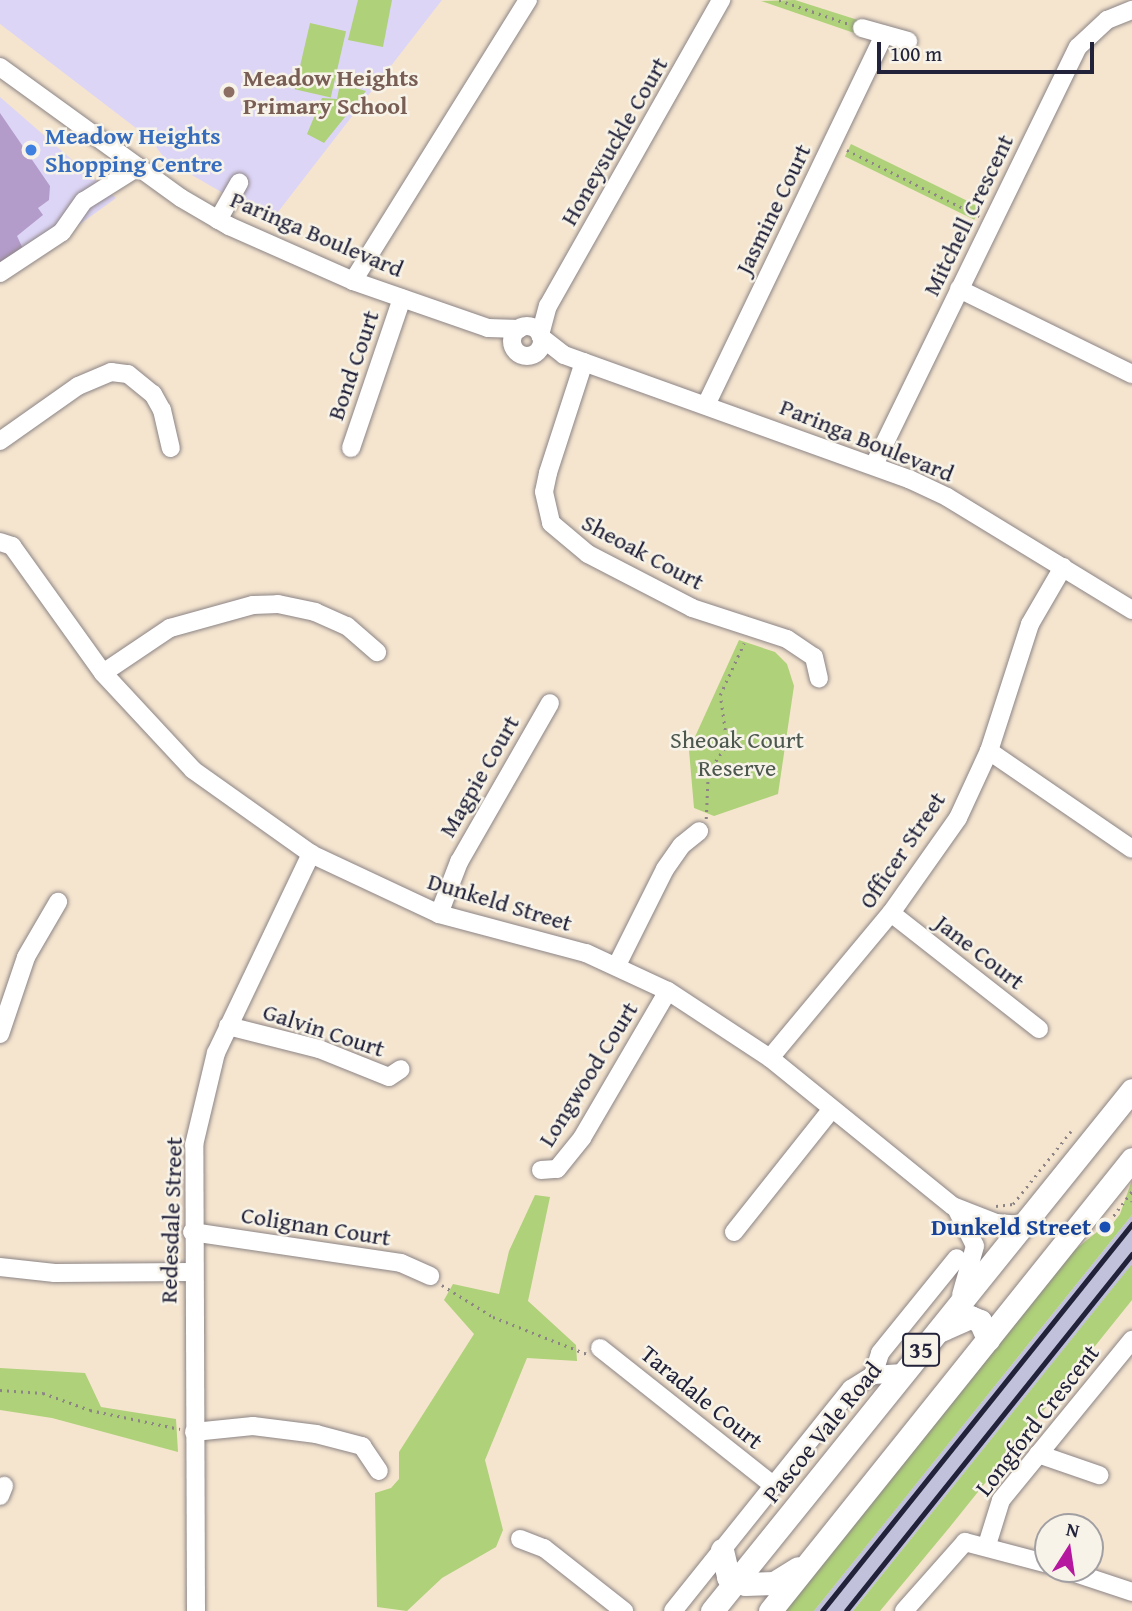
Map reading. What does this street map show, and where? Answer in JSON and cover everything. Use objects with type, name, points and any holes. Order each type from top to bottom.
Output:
[{"type":"main road","name":"Pascoe Vale Road","points":[[712,1611],[1132,1090]]},
{"type":"main road","name":"35","points":[[771,1611],[1132,1160]]},
{"type":"main road","points":[[930,1339],[949,1323],[970,1317],[980,1321],[988,1339]]},
{"type":"main road","points":[[722,1550],[723,1570],[735,1582],[774,1583],[815,1554]]},
{"type":"street","points":[[353,281],[528,0]]},
{"type":"street","name":"Honeysuckle Court","points":[[539,342],[548,306],[721,0]]},
{"type":"street","name":"Mitchell Crescent","points":[[874,465],[1078,47],[1107,20],[1132,10]]},
{"type":"street","points":[[862,28],[908,41]]},
{"type":"street","name":"Jasmine Court","points":[[706,405],[884,35]]},
{"type":"street","name":"Paringa Boulevard","points":[[0,67],[138,167],[218,220],[353,281],[488,328],[514,348]]},
{"type":"street","points":[[0,273],[62,232],[84,201],[138,167]]},
{"type":"street","points":[[218,220],[239,183]]},
{"type":"street","points":[[959,289],[1132,374]]},
{"type":"street","name":"Bond Court","points":[[350,450],[402,298]]},
{"type":"street","name":"Honeysuckle Court","points":[[521,328],[548,306]]},
{"type":"street","points":[[533,327],[539,342],[523,355],[514,348],[513,337],[521,328],[533,327]]},
{"type":"street","name":"Paringa Boulevard","points":[[488,328],[521,328]]},
{"type":"street","name":"Paringa Boulevard","points":[[539,342],[564,355],[874,465],[947,497],[1132,610]]},
{"type":"street","name":"Sheoak Court","points":[[584,362],[548,472],[544,492],[551,523],[562,537],[639,582],[692,608],[772,632],[814,657],[819,678]]},
{"type":"street","points":[[0,440],[78,386],[111,372],[128,374],[153,394],[162,410],[171,448]]},
{"type":"street","name":"Dunkeld Street","points":[[6,544],[103,673],[194,770],[311,853],[439,914],[617,965],[668,991],[770,1058],[953,1206],[968,1225],[975,1246],[957,1306]]},
{"type":"street","name":"Officer Street","points":[[770,1058],[891,913],[958,818],[989,751],[1030,624],[1063,567]]},
{"type":"street","points":[[103,673],[170,628],[253,605],[278,604],[315,612],[347,626],[377,652]]},
{"type":"street","name":"Magpie Court","points":[[439,914],[459,862],[550,703]]},
{"type":"street","points":[[989,751],[1132,849]]},
{"type":"street","points":[[617,965],[665,869],[682,845],[699,831]]},
{"type":"street","name":"Redesdale Street","points":[[196,1611],[192,1272],[194,1145],[205,1091],[228,1026],[311,853]]},
{"type":"street","points":[[0,1034],[26,957],[58,902]]},
{"type":"street","name":"Jane Court","points":[[891,913],[1039,1029]]},
{"type":"street","name":"Longwood Court","points":[[541,1170],[557,1169],[582,1138],[668,991]]},
{"type":"street","name":"Galvin Court","points":[[228,1026],[319,1049],[389,1077],[401,1069]]},
{"type":"street","points":[[734,1232],[832,1110]]},
{"type":"street","name":"Dunkeld Street","points":[[953,1206],[996,1223],[1023,1225]]},
{"type":"street","name":"Colignan Court","points":[[192,1232],[401,1263],[430,1276]]},
{"type":"street","points":[[873,1376],[880,1353],[957,1258]]},
{"type":"street","points":[[0,1267],[55,1273],[192,1272]]},
{"type":"street","name":"Longford Crescent","points":[[987,1545],[996,1508],[1132,1340]]},
{"type":"street","name":"Taradale Court","points":[[606,1352],[773,1485]]},
{"type":"street","points":[[673,1611],[851,1389],[873,1376],[903,1373]]},
{"type":"street","points":[[194,1432],[253,1426],[316,1434],[362,1446],[379,1471]]},
{"type":"street","points":[[1038,1454],[1099,1475]]},
{"type":"street","points":[[520,1539],[544,1548],[624,1611]]},
{"type":"street","points":[[904,1611],[958,1546],[970,1541],[1034,1560]]},
{"type":"street","points":[[1104,1583],[1132,1592]]},
{"type":"path","points":[[779,0],[862,28]]},
{"type":"path","points":[[832,142],[991,223]]},
{"type":"path","points":[[699,831],[709,813],[708,773],[727,744],[720,695],[748,625]]},
{"type":"path","points":[[1105,1227],[1132,1191]]},
{"type":"path","points":[[430,1276],[493,1317],[582,1353],[606,1352]]},
{"type":"path","points":[[0,1390],[43,1393],[90,1410],[194,1432]]},
{"type":"shaded area","name":"Meadow Heights Primary School","points":[[0,0],[442,0],[271,221],[166,160],[149,138],[0,24]]},
{"type":"shaded area","name":"Meadow Heights Shopping Centre","points":[[0,97],[116,198],[0,282]]},
{"type":"shaded area","points":[[1132,1215],[1132,1264],[1126,1272],[853,1611],[814,1611]]},
{"type":"green space","points":[[358,0],[392,0],[383,47],[348,40]]},
{"type":"green space","points":[[795,0],[861,21],[857,34],[761,1]]},
{"type":"green space","points":[[310,23],[346,31],[331,98],[295,89]]},
{"type":"green space","points":[[340,84],[366,91],[324,143],[307,134],[322,98],[337,99]]},
{"type":"green space","points":[[851,144],[980,207],[974,220],[845,157]]},
{"type":"green space","name":"Sheoak Court Reserve","points":[[739,640],[775,652],[787,664],[794,686],[778,794],[714,816],[694,808],[689,750]]},
{"type":"green space","points":[[1132,1180],[1132,1215],[814,1611],[785,1611],[1072,1252],[1102,1228],[1107,1231],[1120,1214]]},
{"type":"green space","points":[[535,1195],[550,1197],[528,1301],[576,1345],[577,1361],[527,1358],[485,1460],[503,1530],[496,1547],[442,1578],[407,1611],[377,1607],[375,1493],[391,1488],[399,1479],[399,1452],[474,1334],[444,1300],[453,1284],[499,1294],[509,1251]]},
{"type":"green space","points":[[1132,1264],[1132,1300],[949,1528],[880,1611],[853,1611]]},
{"type":"green space","points":[[0,1368],[85,1373],[101,1407],[176,1419],[178,1452],[52,1418],[0,1410]]},
{"type":"building","points":[[0,113],[50,186],[49,200],[38,208],[43,215],[17,236],[24,251],[0,267]]},
{"type":"railway","points":[[822,1611],[1132,1224]]},
{"type":"railway","points":[[846,1611],[1132,1254]]},
{"type":"place","name":"Meadow Heights Primary School","points":[[229,92]]},
{"type":"place","name":"Meadow Heights Shopping Centre","points":[[31,150]]},
{"type":"place","name":"Dunkeld Street","points":[[1105,1227]]}]
